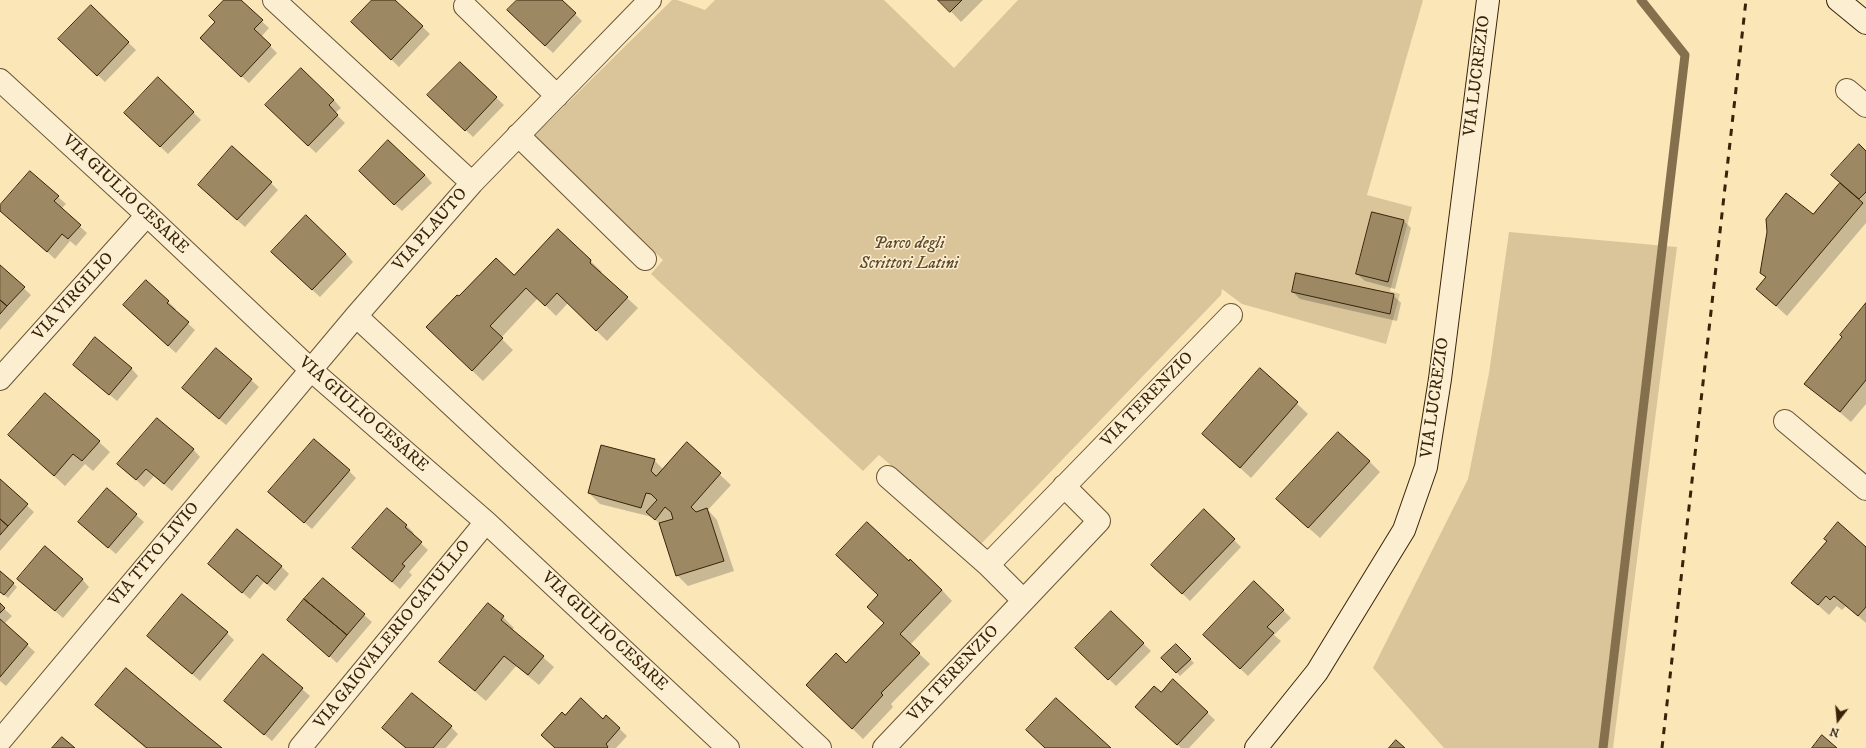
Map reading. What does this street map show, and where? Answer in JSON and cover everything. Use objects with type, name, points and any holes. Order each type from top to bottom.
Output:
[{"type":"street","points":[[274,0],[472,183]]},
{"type":"street","name":"VIA PLAUTO","points":[[311,370],[472,183],[650,0]]},
{"type":"street","name":"VIA LUCREZIO","points":[[1256,748],[1317,672],[1404,530],[1426,467],[1440,379],[1488,0]]},
{"type":"street","points":[[1838,0],[1866,23]]},
{"type":"street","points":[[465,6],[557,96]]},
{"type":"street","name":"VIA GIULIO CESARE","points":[[0,80],[147,215],[311,370],[486,522],[728,748]]},
{"type":"street","points":[[1847,90],[1866,106]]},
{"type":"street","points":[[518,135],[645,259]]},
{"type":"street","name":"VIA VIRGILIO","points":[[0,379],[147,215]]},
{"type":"street","name":"VIA TERENZIO","points":[[988,565],[1232,315]]},
{"type":"street","points":[[356,316],[820,748]]},
{"type":"street","name":"VIA TITO LIVIO","points":[[0,741],[311,370]]},
{"type":"street","points":[[1785,421],[1866,489]]},
{"type":"street","points":[[888,477],[988,565],[1023,600]]},
{"type":"street","name":"VIA TERENZIO","points":[[884,748],[1099,521],[1064,486]]},
{"type":"street","name":"VIA GAIOVALERIO CATULLO","points":[[300,748],[486,522]]},
{"type":"green space","name":"Parco degli Scrittori Latini","points":[[672,0],[677,0],[705,10],[715,0],[884,0],[954,68],[1018,0],[1423,0],[1367,195],[1412,207],[1390,291],[1400,294],[1386,344],[1242,304],[1222,289],[1221,295],[981,544],[879,455],[863,471],[651,274],[663,260],[534,136]]},
{"type":"green space","points":[[1509,232],[1677,247],[1613,748],[1444,748],[1373,668],[1468,479],[1489,373]]},
{"type":"building","points":[[224,0],[241,0],[263,20],[254,29],[271,45],[241,77],[200,38],[215,22],[209,16]]},
{"type":"building","points":[[372,0],[395,0],[423,26],[391,60],[351,22]]},
{"type":"building","points":[[517,0],[562,0],[576,13],[545,46],[507,10]]},
{"type":"building","points":[[938,0],[962,0],[950,12]]},
{"type":"building","points":[[91,5],[129,42],[97,76],[58,39]]},
{"type":"building","points":[[460,62],[497,97],[465,131],[427,95]]},
{"type":"building","points":[[301,68],[334,100],[329,105],[338,115],[308,146],[265,105]]},
{"type":"building","points":[[158,77],[194,112],[160,147],[124,113]]},
{"type":"building","points":[[388,140],[425,175],[394,205],[359,171]]},
{"type":"building","points":[[1859,144],[1866,151],[1866,192],[1859,199],[1831,175]]},
{"type":"building","points":[[232,146],[272,182],[237,220],[198,185]]},
{"type":"building","points":[[30,171],[59,196],[54,201],[81,225],[68,239],[62,234],[47,252],[0,211],[0,205]]},
{"type":"building","points":[[1840,183],[1863,203],[1776,306],[1756,289],[1766,277],[1760,273],[1767,232],[1766,219],[1786,193],[1813,214]]},
{"type":"building","points":[[1372,212],[1404,220],[1388,282],[1356,274]]},
{"type":"building","points":[[306,215],[346,254],[312,290],[271,252]]},
{"type":"building","points":[[558,229],[591,260],[590,263],[628,297],[596,331],[557,293],[545,306],[526,288],[490,326],[503,338],[472,371],[426,327],[496,258],[514,275]]},
{"type":"building","points":[[0,265],[25,287],[7,306],[0,300]]},
{"type":"building","points":[[1296,273],[1394,294],[1390,314],[1292,292]]},
{"type":"building","points":[[146,280],[169,301],[167,303],[189,322],[168,346],[123,305]]},
{"type":"building","points":[[0,300],[7,306],[0,314]]},
{"type":"building","points":[[1866,303],[1866,380],[1840,412],[1804,384],[1842,337],[1840,335]]},
{"type":"building","points":[[95,337],[132,368],[109,395],[73,365]]},
{"type":"building","points":[[216,348],[252,379],[219,419],[182,388]]},
{"type":"building","points":[[1260,368],[1298,402],[1240,468],[1202,434]]},
{"type":"building","points":[[45,393],[100,441],[82,461],[73,454],[54,476],[8,435]]},
{"type":"building","points":[[157,418],[194,449],[164,484],[146,469],[136,480],[117,464]]},
{"type":"building","points":[[1338,432],[1370,461],[1308,528],[1276,499]]},
{"type":"building","points":[[314,439],[350,470],[304,523],[268,492]]},
{"type":"building","points":[[687,442],[721,473],[691,507],[696,512],[707,508],[724,561],[676,576],[659,523],[673,519],[671,512],[665,507],[655,520],[646,512],[657,500],[651,494],[646,493],[641,508],[588,493],[601,445],[655,459],[651,471],[656,476]]},
{"type":"building","points":[[0,479],[28,504],[8,526],[0,519]]},
{"type":"building","points":[[107,488],[137,514],[108,548],[78,522]]},
{"type":"building","points":[[387,508],[407,525],[405,527],[422,542],[402,564],[405,566],[392,582],[352,548]]},
{"type":"building","points":[[1204,509],[1235,539],[1182,594],[1151,565]]},
{"type":"building","points":[[0,519],[8,526],[0,535]]},
{"type":"building","points":[[867,522],[909,561],[910,559],[942,590],[900,634],[920,653],[881,693],[883,695],[852,729],[806,685],[836,653],[846,663],[884,623],[867,607],[878,595],[836,555]]},
{"type":"building","points":[[1838,522],[1866,547],[1866,607],[1858,616],[1834,596],[1830,600],[1826,596],[1818,605],[1791,583],[1827,541],[1824,539]]},
{"type":"building","points":[[237,529],[282,566],[267,584],[257,575],[242,593],[208,564]]},
{"type":"building","points":[[45,546],[83,579],[55,611],[17,579]]},
{"type":"building","points":[[0,571],[14,583],[4,595],[0,592]]},
{"type":"building","points":[[323,578],[365,614],[347,635],[304,599]]},
{"type":"building","points":[[1254,581],[1284,610],[1267,627],[1274,633],[1240,669],[1203,635]]},
{"type":"building","points":[[182,594],[228,632],[192,674],[147,636]]},
{"type":"building","points":[[304,599],[347,635],[329,657],[287,620]]},
{"type":"building","points":[[0,603],[5,608],[0,613]]},
{"type":"building","points":[[488,603],[504,616],[501,620],[544,656],[528,675],[504,656],[475,691],[439,662]]},
{"type":"building","points":[[1111,611],[1144,643],[1108,680],[1075,648]]},
{"type":"building","points":[[0,619],[28,644],[0,677]]},
{"type":"building","points":[[1176,644],[1191,659],[1176,673],[1161,658]]},
{"type":"building","points":[[263,654],[303,688],[264,735],[224,701]]},
{"type":"building","points":[[126,668],[222,748],[147,748],[95,705]]},
{"type":"building","points":[[1173,679],[1208,712],[1177,745],[1135,707],[1154,686],[1161,692]]},
{"type":"building","points":[[412,693],[452,726],[433,748],[406,748],[382,728]]},
{"type":"building","points":[[581,698],[603,719],[606,715],[620,728],[606,744],[608,747],[607,748],[555,748],[541,735],[562,712],[565,715]]},
{"type":"building","points":[[1056,698],[1111,748],[1045,748],[1026,730]]},
{"type":"building","points":[[1822,735],[1837,748],[1812,748]]},
{"type":"building","points":[[62,737],[75,748],[52,748]]},
{"type":"building","points":[[1396,740],[1405,748],[1389,748]]},
{"type":"waterway","points":[[1603,748],[1685,55],[1641,0]]},
{"type":"railway","points":[[1662,748],[1746,0]]}]
